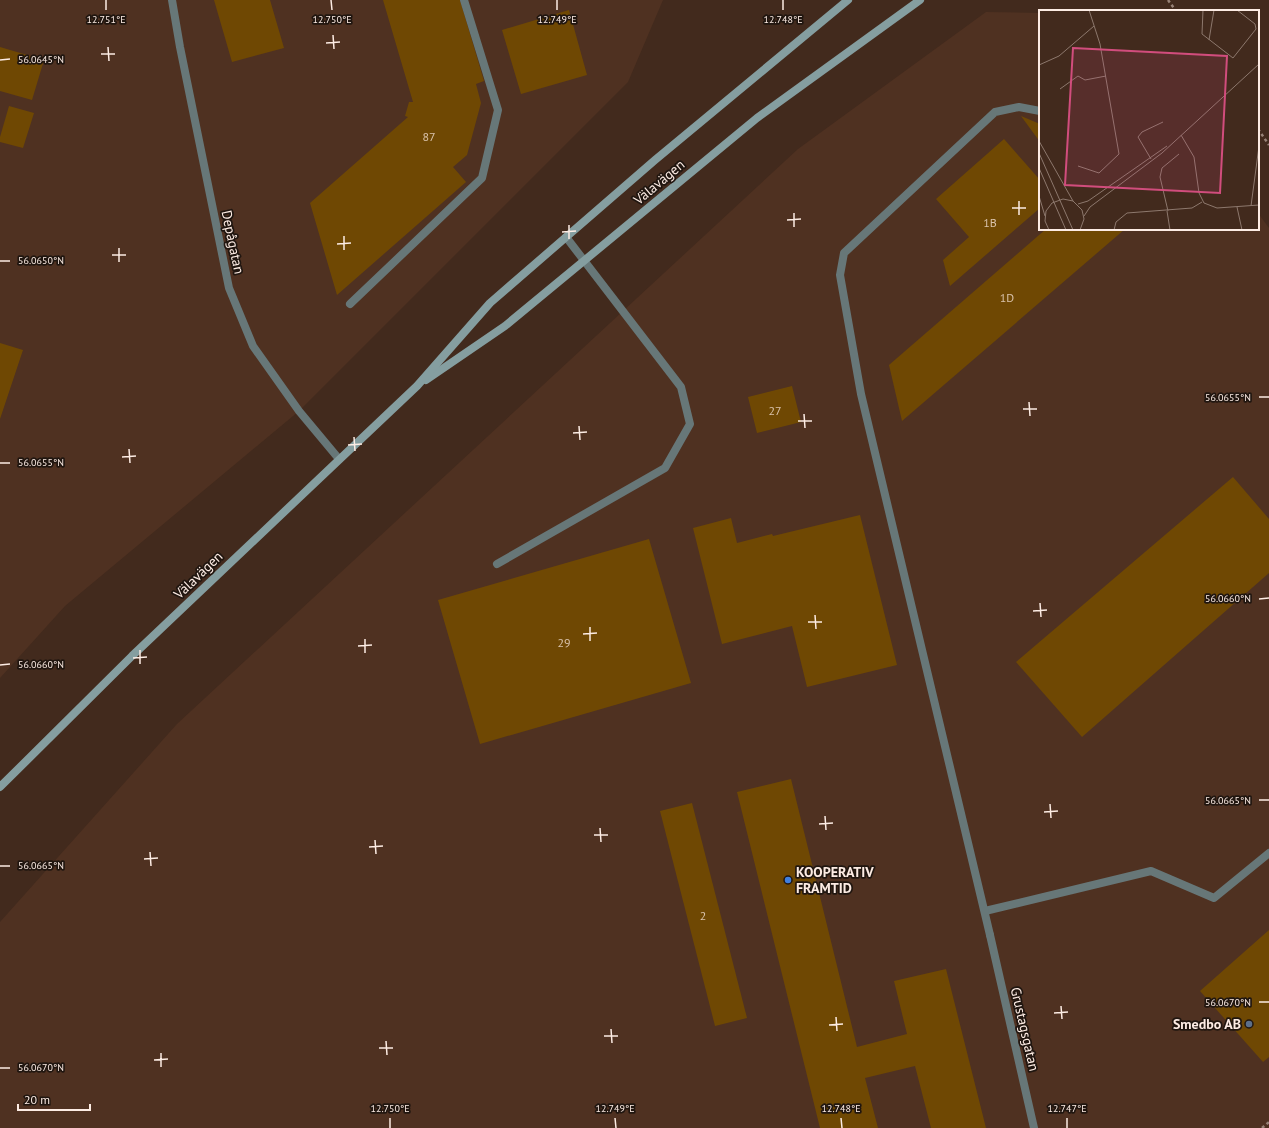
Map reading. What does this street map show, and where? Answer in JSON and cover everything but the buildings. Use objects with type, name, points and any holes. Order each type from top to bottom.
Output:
[{"type":"main road","name":"Välavägen","points":[[0,787],[132,656],[417,386],[490,303],[655,160],[848,0]]},
{"type":"main road","name":"Välavägen","points":[[417,386],[505,326],[757,118],[920,0]]},
{"type":"street","name":"Depågatan","points":[[172,0],[180,47],[229,288],[253,346],[299,412],[339,459]]},
{"type":"street","points":[[350,304],[482,178],[498,110],[464,0]]},
{"type":"street","name":"Grustagsgatan","points":[[1034,1128],[985,911],[861,394],[840,275],[844,253],[995,112],[1020,107],[1039,111]]},
{"type":"street","points":[[497,564],[665,468],[690,424],[680,387],[566,237]]},
{"type":"street","points":[[985,911],[1151,871],[1214,898],[1269,853]]},
{"type":"path","points":[[1168,0],[1175,10]]},
{"type":"path","points":[[1259,130],[1269,145]]},
{"type":"path","points":[[1262,1128],[1269,1122]]},
{"type":"shaded area","points":[[0,0],[663,0],[628,82],[299,411],[65,606],[0,678]]},
{"type":"shaded area","points":[[986,12],[1039,13],[1039,230],[1259,230],[1259,214],[1269,228],[1269,1128],[0,1128],[0,922],[177,724],[798,149]]},
{"type":"place","name":"KOOPERATIV FRAMTID","points":[[788,880]]},
{"type":"place","name":"Smedbo AB","points":[[1249,1024]]}]
